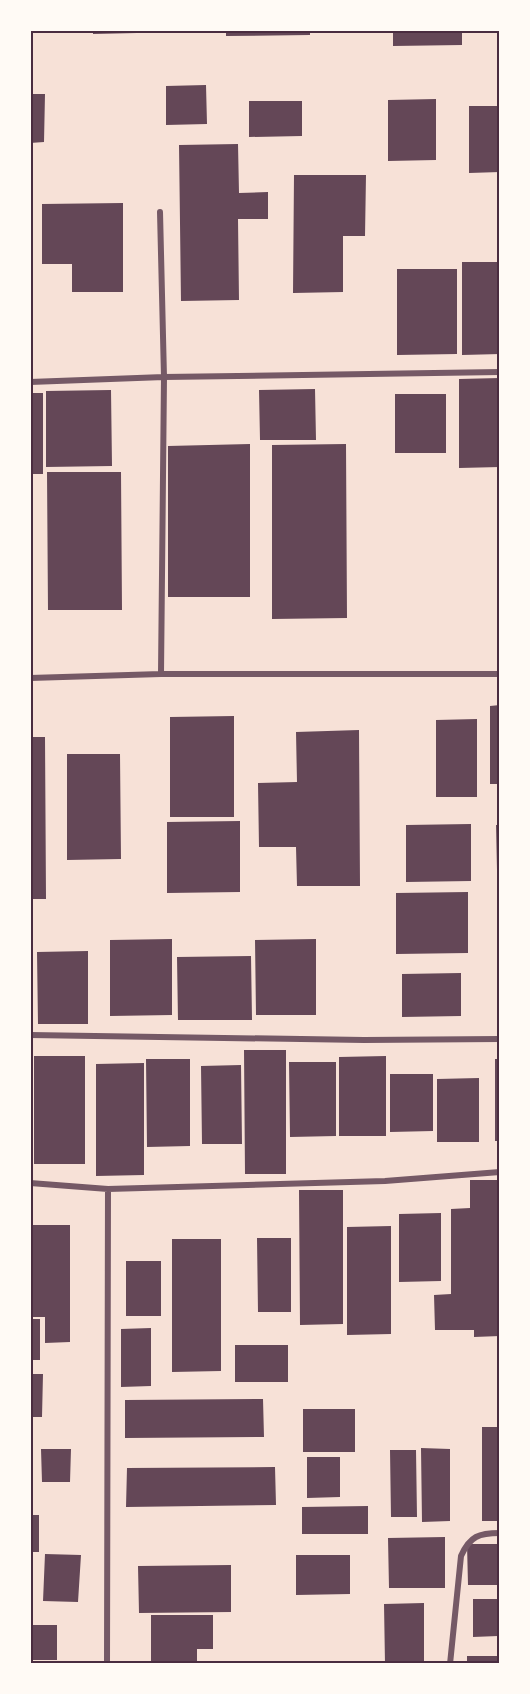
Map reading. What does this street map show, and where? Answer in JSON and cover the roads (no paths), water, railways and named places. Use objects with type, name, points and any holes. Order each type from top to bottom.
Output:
[{"type":"street","points":[[160,212],[164,377],[161,674]]},
{"type":"street","points":[[30,382],[164,377],[500,372]]},
{"type":"street","points":[[30,678],[161,674],[500,674]]},
{"type":"street","points":[[30,1035],[500,1039]]},
{"type":"street","points":[[30,1184],[108,1189],[385,1181],[500,1172]]},
{"type":"street","points":[[107,1664],[108,1189]]},
{"type":"street","points":[[450,1664],[461,1556],[467,1543],[478,1535],[500,1533]]}]
